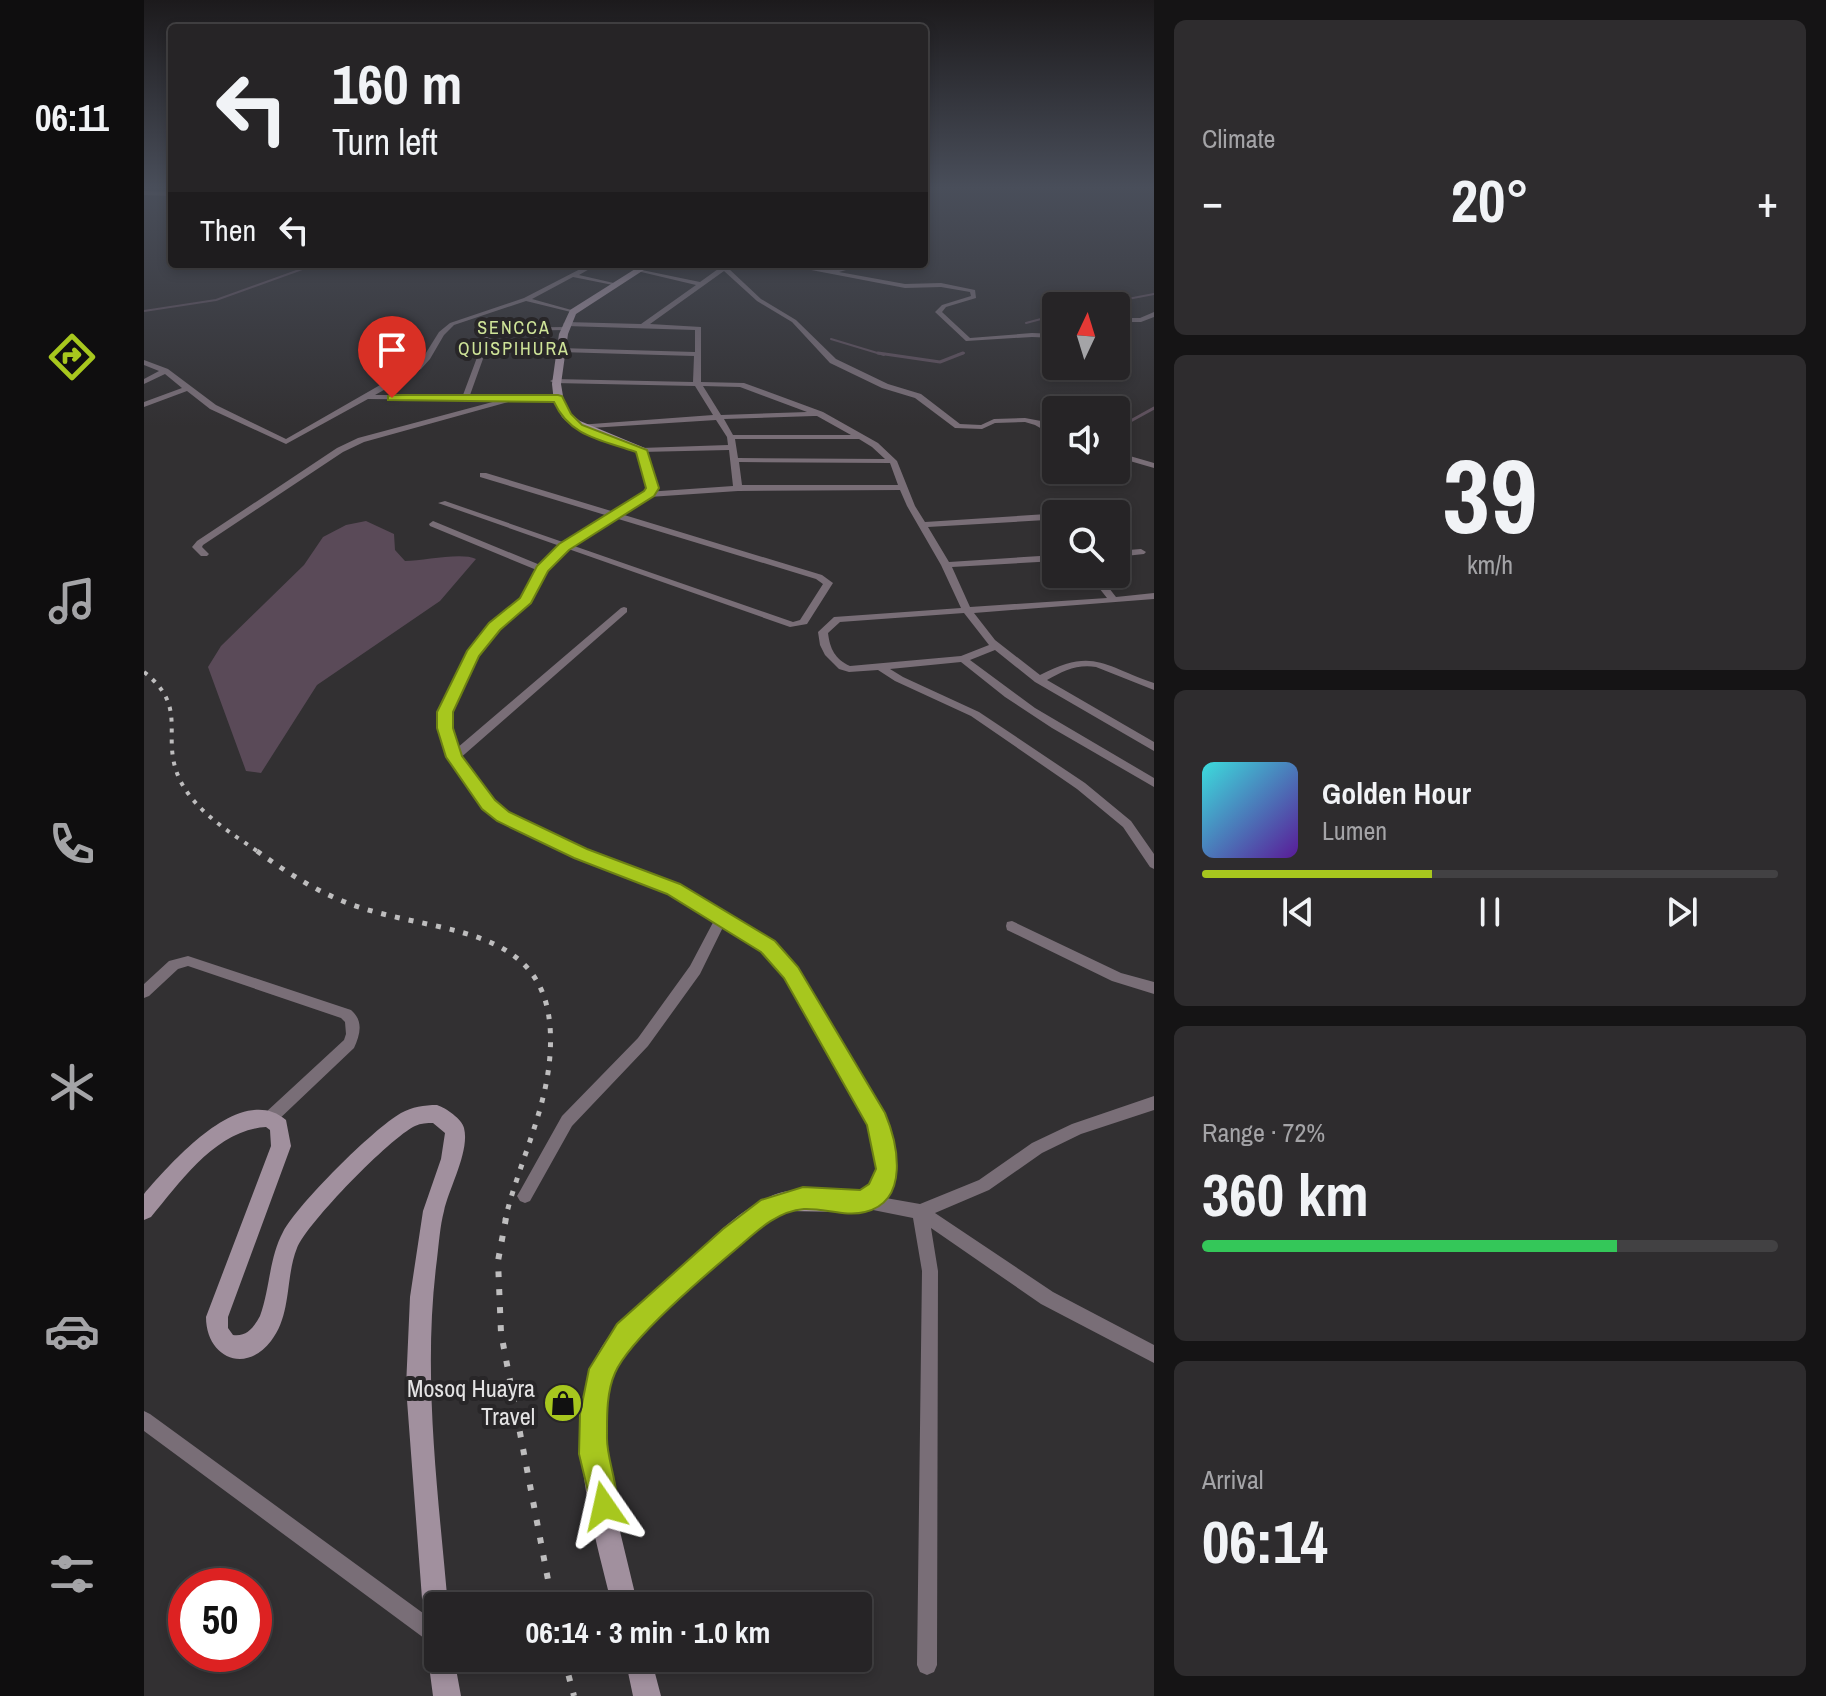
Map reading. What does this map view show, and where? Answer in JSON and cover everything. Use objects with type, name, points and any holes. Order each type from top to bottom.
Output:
[{"type":"main road","points":[[622,1592],[593,1454],[593,1414],[602,1369],[626,1333],[731,1237],[769,1208],[803,1198],[863,1201],[877,1192],[888,1170],[884,1138],[877,1121],[791,972],[768,946],[674,889],[581,853],[503,817],[489,805],[454,757],[445,728],[445,712],[472,654],[495,627],[526,600],[542,569],[564,547],[649,494],[653,488],[641,450],[578,427],[566,415],[554,381],[568,322],[642,268]]},
{"type":"main road","points":[[144,1210],[189,1157],[243,1119],[270,1118],[279,1126],[281,1146],[217,1317],[215,1330],[218,1339],[235,1348],[256,1340],[265,1330],[284,1257],[301,1223],[394,1129],[409,1118],[437,1114],[455,1130],[451,1159],[433,1211],[421,1297],[418,1387],[434,1592]]},
{"type":"main road","points":[[443,1672],[447,1696]]},
{"type":"main road","points":[[641,1672],[647,1696]]},
{"type":"street","points":[[144,362],[165,371],[213,407],[281,442],[291,441],[424,363],[442,330],[452,324],[526,299],[586,268]]},
{"type":"street","points":[[647,268],[701,284]]},
{"type":"street","points":[[643,326],[724,268]]},
{"type":"street","points":[[729,268],[759,300],[794,321],[833,361],[885,386],[918,396],[958,426],[982,427],[994,421],[1025,420],[1042,426]]},
{"type":"street","points":[[804,268],[905,286],[941,285],[973,291],[974,297],[944,306],[938,312],[968,340],[1042,335]]},
{"type":"street","points":[[829,273],[847,268]]},
{"type":"street","points":[[571,275],[616,285]]},
{"type":"street","points":[[526,299],[568,322]]},
{"type":"street","points":[[1130,320],[1141,320],[1154,314]]},
{"type":"street","points":[[465,400],[490,329],[568,322],[699,328],[697,383],[731,437],[738,488]]},
{"type":"street","points":[[560,350],[697,354]]},
{"type":"street","points":[[144,382],[165,371]]},
{"type":"street","points":[[554,381],[741,385],[820,414],[862,437],[893,461],[903,487],[967,610],[995,646],[1039,680],[1154,747]]},
{"type":"street","points":[[144,405],[188,388]]},
{"type":"street","points":[[367,397],[465,400],[558,398]]},
{"type":"street","points":[[204,554],[197,547],[200,543],[340,450],[361,440],[512,399]]},
{"type":"street","points":[[578,427],[820,414]]},
{"type":"street","points":[[731,437],[862,437]]},
{"type":"street","points":[[641,450],[733,447]]},
{"type":"street","points":[[1130,458],[1154,466]]},
{"type":"street","points":[[736,460],[893,461]]},
{"type":"street","points":[[442,503],[793,625],[804,622],[828,583],[819,577],[483,475]]},
{"type":"street","points":[[649,494],[738,488],[903,487]]},
{"type":"street","points":[[924,525],[1042,517]]},
{"type":"street","points":[[433,524],[542,569]]},
{"type":"street","points":[[1130,553],[1141,552]]},
{"type":"street","points":[[946,565],[1042,559]]},
{"type":"street","points":[[1104,588],[1114,600]]},
{"type":"street","points":[[995,646],[963,659],[849,669],[836,665],[824,646],[823,632],[837,619],[1154,596]]},
{"type":"street","points":[[454,757],[624,610]]},
{"type":"street","points":[[963,659],[996,687],[1045,720],[1154,783]]},
{"type":"street","points":[[1039,680],[1074,662],[1086,660],[1154,687]]},
{"type":"street","points":[[882,668],[975,714],[1081,786],[1127,824],[1154,864]]},
{"type":"street","points":[[525,1196],[567,1121],[643,1042],[695,970],[722,917]]},
{"type":"street","points":[[1012,926],[1117,977],[1154,988]]},
{"type":"street","points":[[144,992],[174,965],[188,961],[346,1014],[352,1019],[355,1026],[349,1044],[270,1118]]},
{"type":"street","points":[[920,1212],[984,1185],[1037,1148],[1077,1129],[1154,1103]]},
{"type":"street","points":[[863,1201],[920,1212],[1047,1298],[1154,1354]]},
{"type":"street","points":[[920,1212],[930,1271],[927,1665]]},
{"type":"street","points":[[144,1420],[424,1627]]},
{"type":"shaded area","points":[[366,521],[394,534],[395,550],[405,561],[452,557],[476,559],[440,601],[317,685],[261,773],[246,771],[208,667],[221,646],[304,565],[323,537],[346,525]]},
{"type":"waterway","points":[[144,311],[216,300],[305,268]]},
{"type":"waterway","points":[[1130,299],[1154,294]]},
{"type":"waterway","points":[[1026,323],[1042,319]]},
{"type":"waterway","points":[[831,339],[884,355]]},
{"type":"waterway","points":[[878,353],[940,362],[960,354]]},
{"type":"waterway","points":[[1130,421],[1154,408]]},
{"type":"railway","points":[[144,672],[166,698],[172,722],[174,763],[186,790],[214,820],[260,853]]},
{"type":"railway","points":[[257,851],[308,884],[350,904],[465,933],[494,944],[519,960],[537,982],[548,1013],[550,1055],[543,1097],[505,1220]]},
{"type":"railway","points":[[506,1218],[498,1261],[501,1333],[550,1592]]},
{"type":"railway","points":[[568,1672],[574,1696]]},
{"type":"place","name":"Mosoq Huayra Travel","points":[[563,1403]]},
{"type":"district","name":"SENCCA QUISPIHURA","points":[[514,338]]},
{"type":"route","points":[[392,398],[558,398],[566,415],[578,427],[641,450],[653,488],[649,494],[564,547],[542,569],[526,600],[495,627],[472,654],[445,712],[445,728],[454,757],[489,805],[503,817],[581,853],[674,889],[768,946],[791,972],[884,1138],[888,1170],[877,1192],[863,1201],[803,1198],[783,1201],[769,1208],[731,1237],[626,1333],[602,1369],[593,1414],[593,1454],[604,1506]]}]
